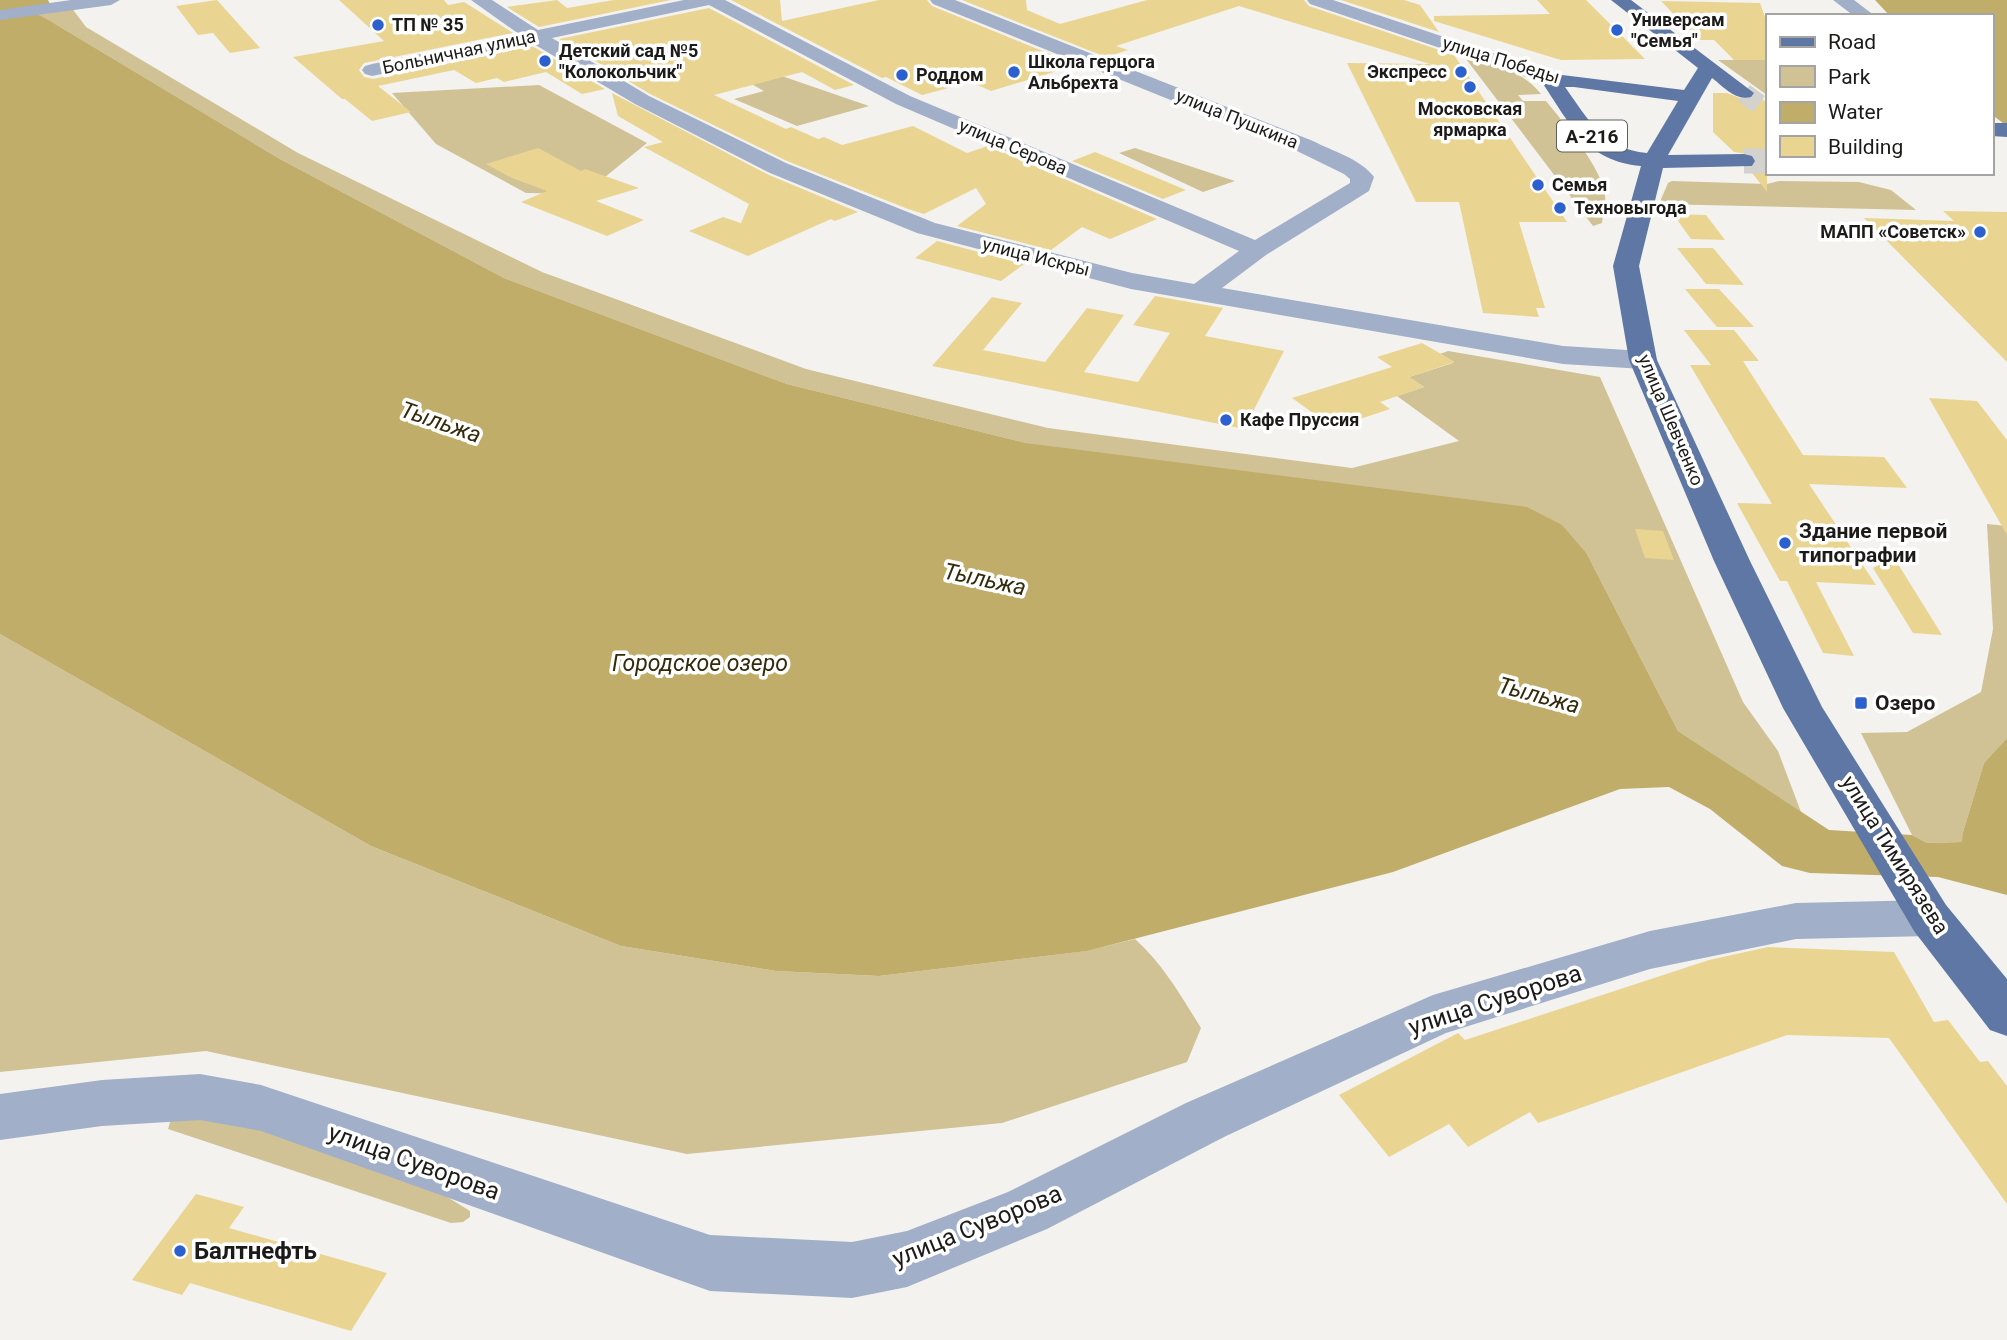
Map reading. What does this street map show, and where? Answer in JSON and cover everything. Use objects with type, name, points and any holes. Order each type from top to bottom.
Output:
[{"type":"main road","points":[[1620,0],[1744,93]]},
{"type":"main road","name":"улица Шевченко","points":[[1708,67],[1654,160],[1626,266],[1643,360],[1744,586],[1803,708],[1836,760]]},
{"type":"main road","name":"улица Победы","points":[[1554,80],[1691,97]]},
{"type":"main road","name":"А-216","points":[[1554,80],[1553,85],[1590,134],[1609,152],[1635,160],[1744,161]]},
{"type":"main road","name":"улица Тимирязева","points":[[1836,760],[1930,918],[2007,1015]]},
{"type":"street","points":[[0,15],[111,0]]},
{"type":"street","name":"улица Искры","points":[[480,0],[534,36],[642,100],[778,168],[926,228],[1131,281],[1563,355],[1643,360]]},
{"type":"street","name":"Больничная улица","points":[[372,70],[711,0]]},
{"type":"street","name":"улица Серова","points":[[711,0],[903,100],[1257,250]]},
{"type":"street","name":"улица Пушкина","points":[[939,0],[1338,162],[1362,177],[1361,186],[1257,250]]},
{"type":"street","name":"улица Победы","points":[[1316,0],[1554,80]]},
{"type":"street","points":[[1842,0],[1863,14]]},
{"type":"street","points":[[1200,292],[1257,250]]},
{"type":"street","name":"улица Суворова","points":[[0,1118],[102,1102],[200,1097],[261,1108],[710,1263],[852,1270],[907,1259],[1027,1211],[1205,1120],[1433,1016],[1650,950],[1796,921],[1930,918]]},
{"type":"green space","points":[[71,7],[86,27],[298,153],[542,272],[806,369],[1048,428],[1352,468],[1459,441],[1397,396],[1424,387],[1409,377],[1453,363],[1440,354],[1448,351],[1600,377],[1743,702],[1778,751],[1801,812],[1678,731],[1587,554],[1026,443],[787,384],[504,278],[280,159],[57,25],[39,18],[36,13]]},
{"type":"green space","points":[[715,53],[869,106],[797,126],[734,99],[764,91],[708,60]]},
{"type":"green space","points":[[1463,55],[1515,73],[1541,94],[1518,95],[1523,101],[1546,101],[1590,159],[1605,195],[1602,223],[1593,226]]},
{"type":"green space","points":[[1718,60],[1766,60],[1766,94]]},
{"type":"green space","points":[[539,85],[647,143],[584,194],[526,193],[436,144],[392,93]]},
{"type":"green space","points":[[1135,148],[1235,181],[1203,192],[1119,153]]},
{"type":"green space","points":[[1779,181],[1859,182],[1891,190],[1916,210],[1659,204],[1668,183],[1767,184]]},
{"type":"green space","points":[[1987,524],[2007,526],[2007,738],[1984,763],[1963,832],[1963,842],[1927,843],[1912,835],[1861,733],[1907,732],[1981,692],[1993,629]]},
{"type":"green space","points":[[0,634],[371,846],[621,946],[776,971],[879,976],[1086,951],[1135,939],[1163,970],[1201,1028],[1187,1062],[1002,1123],[687,1154],[206,1051],[0,1072]]},
{"type":"green space","points":[[176,1114],[274,1133],[444,1195],[470,1211],[470,1217],[463,1222],[451,1223],[168,1129]]},
{"type":"water","name":"Городское озеро","points":[[0,0],[48,0],[52,8],[37,14],[280,159],[504,278],[787,384],[1026,443],[1527,507],[1562,525],[1587,554],[1678,731],[1829,830],[1912,835],[1927,843],[1962,842],[1984,763],[2007,738],[2007,895],[1938,877],[1810,873],[1782,866],[1710,809],[1669,787],[1620,789],[1393,872],[1087,951],[879,976],[776,971],[621,946],[371,846],[0,634]]},
{"type":"water","points":[[1875,0],[2007,0],[2007,126],[1993,116],[1993,14],[1888,14]]},
{"type":"building","points":[[217,0],[260,48],[230,53],[213,33],[198,35],[176,6]]},
{"type":"building","points":[[339,0],[444,0],[448,5],[464,2],[513,33],[364,63],[359,70],[364,77],[373,79],[532,46],[605,89],[582,94],[546,72],[504,82],[497,78],[476,83],[454,70],[378,86],[411,112],[372,121],[293,57],[384,41]]},
{"type":"building","points":[[557,0],[567,8],[614,0],[671,0],[539,27],[507,7]]},
{"type":"building","points":[[731,0],[780,0],[782,21],[879,0],[927,0],[932,6],[1077,65],[991,91],[971,82],[922,95],[886,77],[882,78]]},
{"type":"building","points":[[962,0],[1026,0],[1027,10],[1060,24],[1147,0],[1304,0],[1309,6],[1454,55],[1567,222],[1519,222],[1545,308],[1536,308],[1539,317],[1483,313],[1459,202],[1416,202],[1347,63],[1430,64],[1239,6],[1116,46],[1128,50],[1106,57]]},
{"type":"building","points":[[1341,0],[1404,0],[1420,5],[1439,32]]},
{"type":"building","points":[[1537,0],[1586,0],[1645,59],[1561,60],[1434,21],[1434,16],[1550,14]]},
{"type":"building","points":[[1661,1],[1760,3],[1766,20],[1766,60],[1734,60],[1714,40],[1699,40]]},
{"type":"building","points":[[709,8],[854,85],[835,90],[802,72],[714,95],[786,129],[791,127],[818,139],[824,137],[842,145],[913,126],[967,153],[988,146],[1157,219],[1110,239],[1082,227],[1051,250],[957,226],[986,204],[976,188],[924,214],[908,209],[787,161],[650,94],[559,39]]},
{"type":"building","points":[[612,93],[769,175],[858,212],[835,221],[831,219],[748,256],[689,231],[723,217],[741,223],[749,204],[644,147],[663,142],[618,116]]},
{"type":"building","points":[[1713,93],[1727,93],[1745,100],[1751,100],[1756,94],[1766,102],[1767,192],[1749,169],[1757,162],[1754,155],[1734,152],[1713,132]]},
{"type":"building","points":[[538,148],[581,171],[585,169],[639,188],[596,201],[644,220],[607,236],[521,202],[547,191],[512,178],[486,164]]},
{"type":"building","points":[[1095,152],[1186,190],[1163,199],[1072,161]]},
{"type":"building","points":[[1943,211],[2007,212],[2007,362],[1864,218],[1954,221]]},
{"type":"building","points":[[1673,214],[1706,215],[1725,240],[1691,239]]},
{"type":"building","points":[[937,241],[1024,264],[1001,281],[915,258]]},
{"type":"building","points":[[1677,248],[1713,248],[1744,285],[1706,284]]},
{"type":"building","points":[[1685,289],[1719,289],[1754,327],[1717,327]]},
{"type":"building","points":[[1155,296],[1223,308],[1205,336],[1284,351],[1244,429],[932,366],[992,297],[1022,303],[983,350],[1045,362],[1087,308],[1124,315],[1084,372],[1138,382],[1170,333],[1133,325]]},
{"type":"building","points":[[1684,330],[1734,330],[1759,361],[1743,361],[1803,455],[1884,457],[1907,488],[1809,484],[1876,585],[1816,582],[1854,656],[1823,653],[1787,581],[1780,581],[1737,503],[1772,504],[1690,365],[1711,365]]},
{"type":"building","points":[[1422,343],[1455,362],[1409,377],[1424,387],[1380,402],[1390,409],[1339,426],[1326,416],[1320,418],[1292,398],[1392,367],[1377,357]]},
{"type":"building","points":[[1929,398],[1977,401],[2007,440],[2007,535]]},
{"type":"building","points":[[1635,529],[1663,531],[1674,560],[1645,558]]},
{"type":"building","points":[[1893,556],[1942,635],[1913,633],[1873,568]]},
{"type":"building","points":[[1768,947],[1894,952],[1934,1022],[1948,1020],[1980,1062],[1988,1061],[2007,1086],[2007,1204],[1889,1038],[1787,1035],[1538,1123],[1530,1112],[1468,1147],[1449,1124],[1389,1157],[1339,1095],[1458,1033],[1465,1040],[1709,960]]},
{"type":"building","points":[[196,1194],[244,1207],[229,1228],[387,1273],[351,1331],[190,1283],[182,1295],[132,1280]]},
{"type":"tunnel","points":[[1744,93],[1759,104]]},
{"type":"tunnel","points":[[1744,161],[1766,161]]},
{"type":"place","name":"ТП № 35","points":[[378,25]]},
{"type":"place","name":"Универсам \"Семья\"","points":[[1617,30]]},
{"type":"place","name":"Детский сад №5 \"Колокольчик\"","points":[[545,61]]},
{"type":"place","name":"Школа герцога Альбрехта","points":[[1014,72]]},
{"type":"place","name":"Экспресс","points":[[1461,72]]},
{"type":"place","name":"Роддом","points":[[902,75]]},
{"type":"place","name":"Московская ярмарка","points":[[1470,87]]},
{"type":"place","name":"Семья","points":[[1538,185]]},
{"type":"place","name":"Техновыгода","points":[[1560,208]]},
{"type":"place","name":"МАПП «Советск»","points":[[1980,232]]},
{"type":"place","name":"Кафе Пруссия","points":[[1226,420]]},
{"type":"place","name":"Здание первой типографии","points":[[1785,543]]},
{"type":"place","name":"Озеро","points":[[1861,703]]},
{"type":"place","name":"Балтнефть","points":[[180,1251]]},
{"type":"water label","name":"Тыльжа","points":[[441,422]]},
{"type":"water label","name":"Тыльжа","points":[[985,579]]},
{"type":"water label","name":"Тыльжа","points":[[1539,695]]}]
